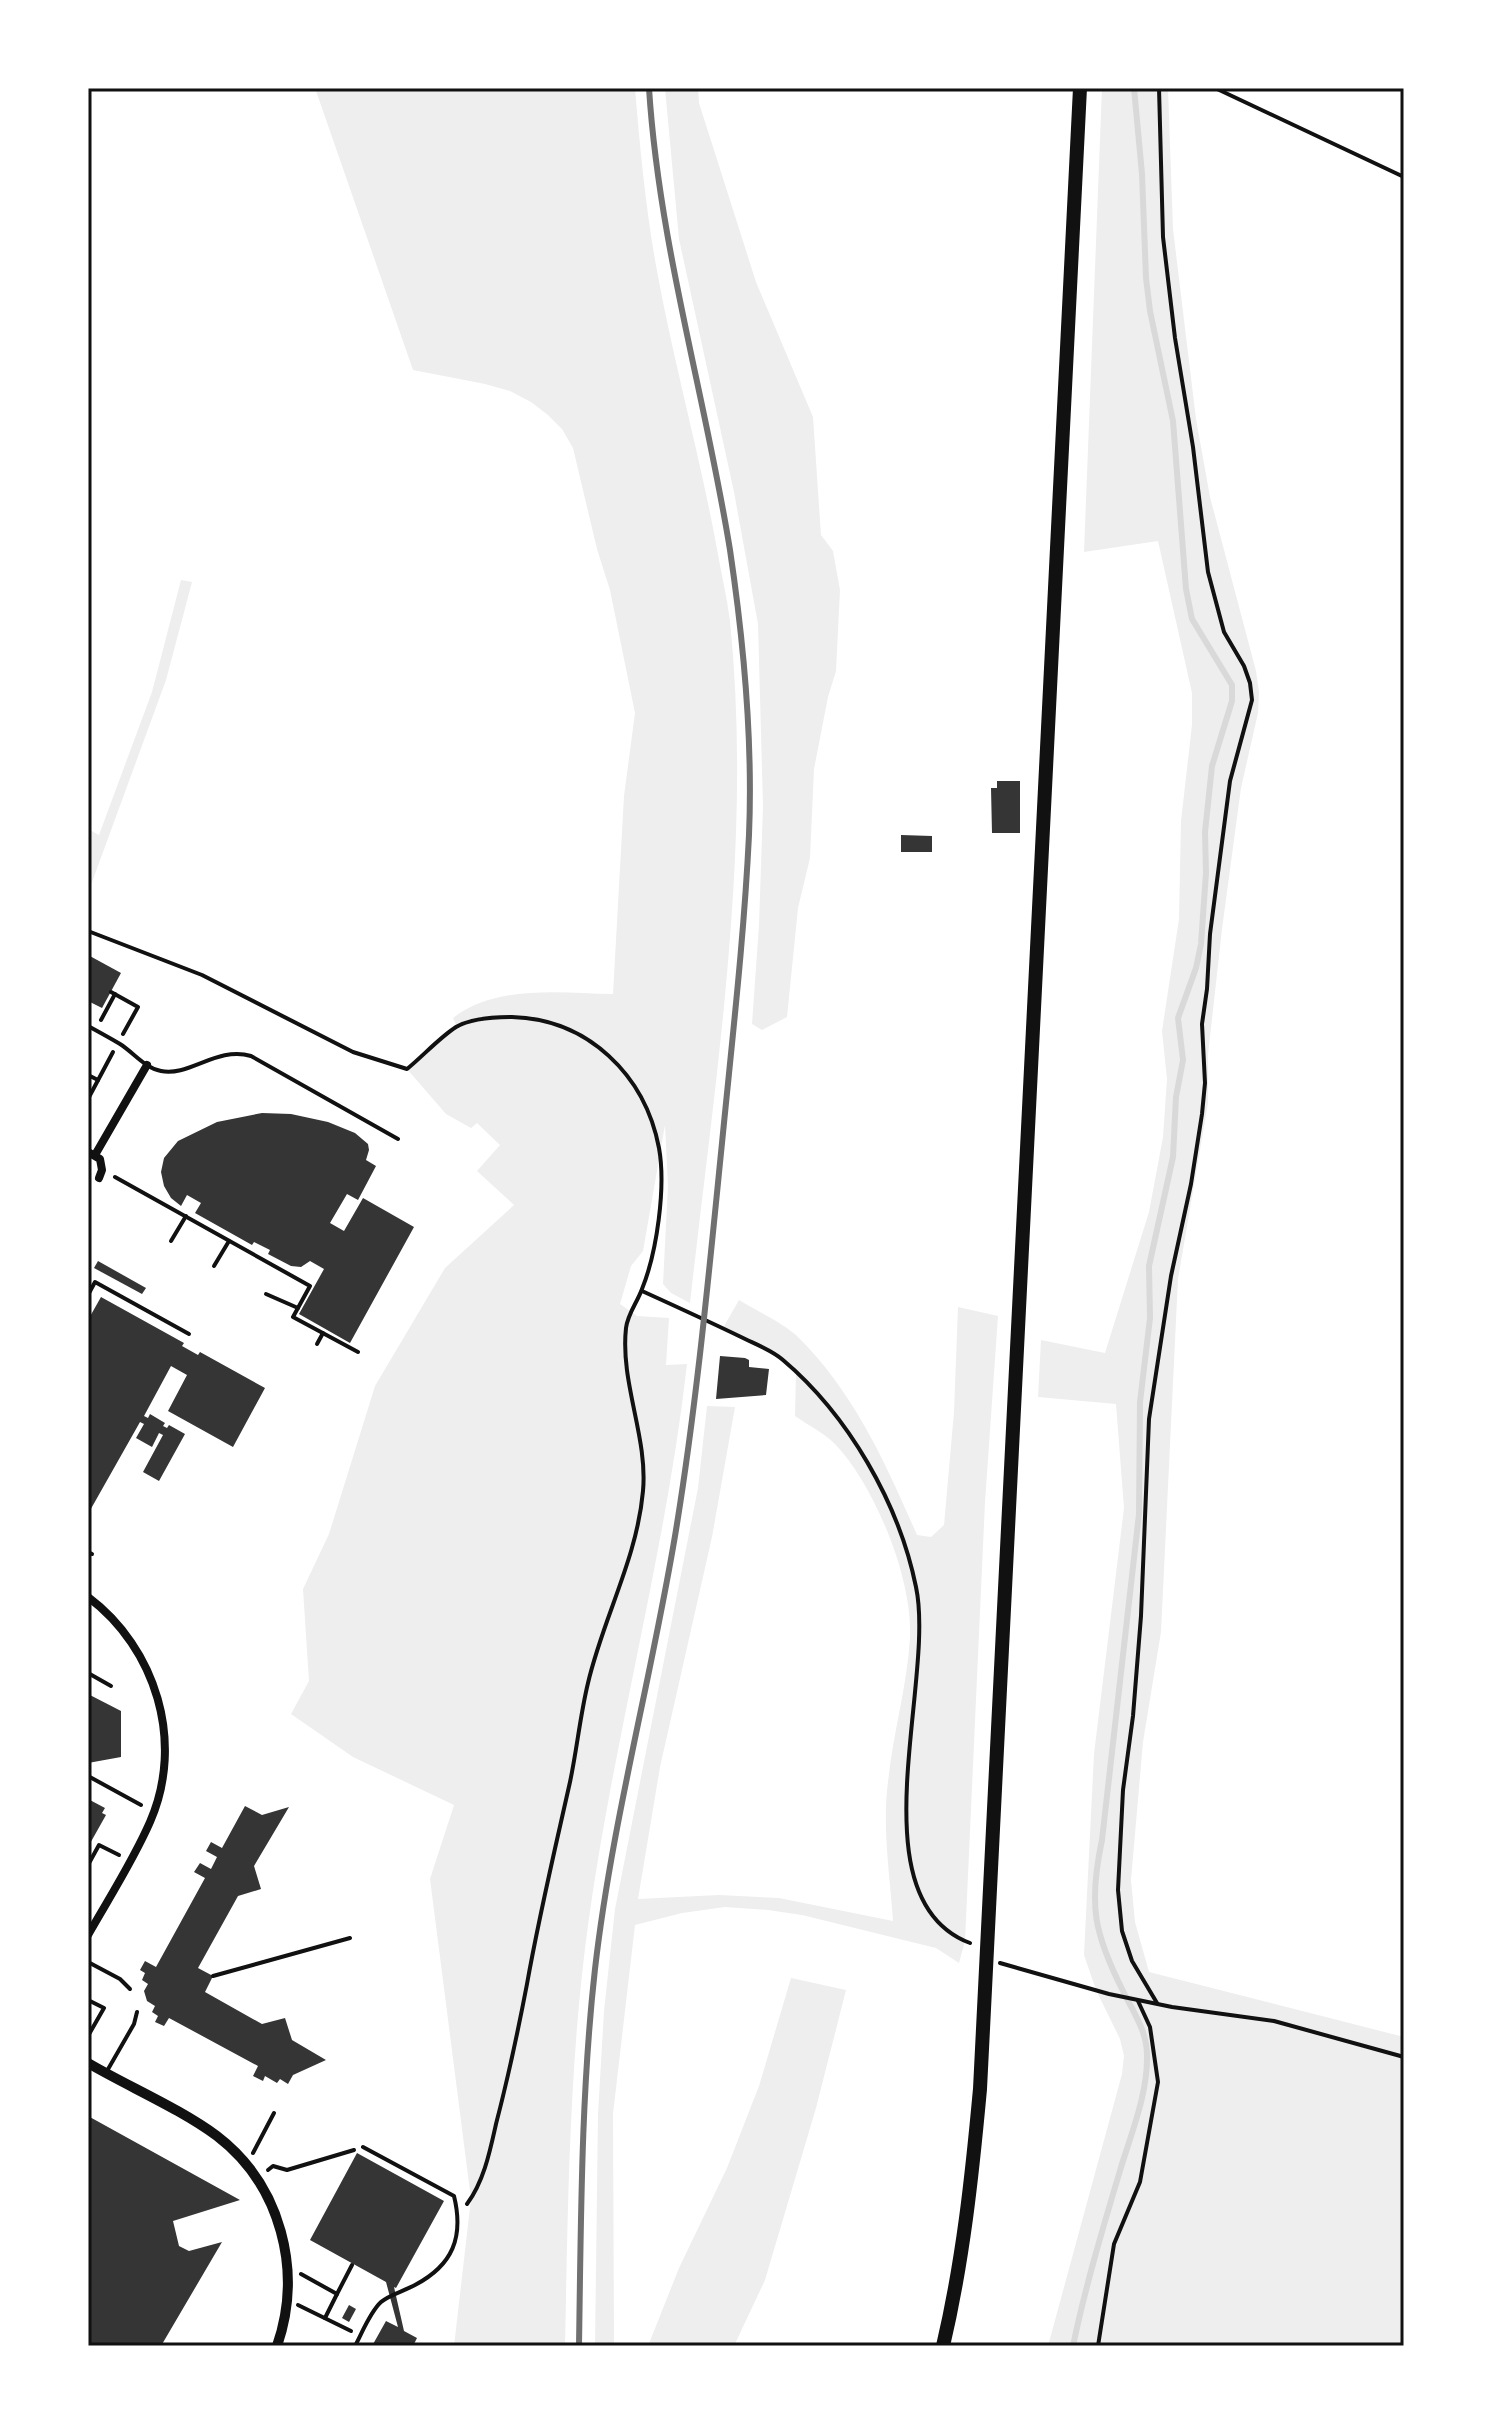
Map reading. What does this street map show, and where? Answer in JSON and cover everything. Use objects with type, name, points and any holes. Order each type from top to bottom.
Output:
[{"type":"main road","points":[[943,2346],[954,2300],[971,2190],[980,2089],[1080,88]]},
{"type":"street","points":[[100,1174],[100,1159],[91,1154],[147,1065]]},
{"type":"street","points":[[88,1597],[135,1645],[147,1666],[158,1698],[165,1757],[154,1812],[88,1935]]},
{"type":"street","points":[[88,2063],[217,2136],[256,2178],[281,2228],[288,2267],[288,2300],[277,2346]]},
{"type":"lane","points":[[88,1026],[162,1072],[221,1055],[244,1054],[398,1139]]},
{"type":"lane","points":[[88,1295],[95,1282],[189,1334]]},
{"type":"lane","points":[[88,1673],[111,1686]]},
{"type":"lane","points":[[88,1962],[120,1979],[130,1989]]},
{"type":"lane","points":[[105,2073],[134,2024],[137,2012]]},
{"type":"lane","points":[[355,2346],[380,2303],[420,2283],[447,2259],[457,2237],[459,2216],[454,2196],[363,2147]]},
{"type":"path","points":[[1157,2003],[1132,1961],[1122,1931],[1118,1890],[1123,1790],[1141,1616],[1149,1419],[1171,1276],[1202,1114],[1205,1083],[1202,1024],[1223,828],[1230,781],[1252,700],[1244,666],[1224,632],[1208,572],[1163,237],[1159,88]]},
{"type":"path","points":[[1215,88],[1404,177]]},
{"type":"path","points":[[88,931],[202,975],[353,1052],[407,1069],[457,1026],[475,1021],[530,1018],[561,1026],[588,1038],[610,1055],[631,1077],[651,1118],[659,1151],[657,1219],[652,1256],[642,1291],[631,1309],[626,1338],[628,1378],[644,1475],[635,1539],[587,1686],[515,2047],[490,2150],[477,2189],[459,2216]]},
{"type":"path","points":[[88,1075],[98,1080]]},
{"type":"path","points":[[100,1174],[186,1216],[310,1286],[293,1317],[358,1352]]},
{"type":"path","points":[[171,1241],[186,1216]]},
{"type":"path","points":[[214,1266],[229,1241]]},
{"type":"path","points":[[642,1291],[780,1357],[842,1421],[875,1476],[907,1556],[919,1607],[919,1649],[906,1805],[908,1857],[919,1892],[931,1916],[953,1935],[987,1954],[1109,1994],[1274,2021],[1404,2057]]},
{"type":"path","points":[[266,1294],[298,1308]]},
{"type":"path","points":[[317,1344],[323,1333]]},
{"type":"path","points":[[88,1776],[154,1812]]},
{"type":"path","points":[[88,1865],[99,1845],[130,1861]]},
{"type":"path","points":[[213,1976],[350,1938]]},
{"type":"path","points":[[88,2000],[104,2008],[88,2036]]},
{"type":"path","points":[[1098,2346],[1114,2244],[1140,2182],[1158,2082],[1150,2027],[1138,2001]]},
{"type":"path","points":[[246,2166],[274,2113]]},
{"type":"path","points":[[256,2178],[273,2166],[287,2170],[363,2147]]},
{"type":"path","points":[[325,2318],[352,2265]]},
{"type":"path","points":[[288,2267],[337,2294]]},
{"type":"path","points":[[288,2300],[336,2323]]},
{"type":"shaded area","points":[[315,88],[635,88],[657,271],[730,621],[736,707],[734,878],[720,1048],[690,1303],[671,1293],[663,1284],[668,1186],[665,1125],[643,1251],[631,1266],[620,1304],[637,1316],[669,1318],[666,1365],[687,1364],[654,1572],[600,1848],[582,1971],[571,2132],[565,2346],[454,2346],[471,2199],[430,1879],[454,1805],[353,1757],[291,1714],[309,1681],[303,1589],[329,1534],[375,1386],[445,1268],[514,1205],[477,1171],[500,1145],[477,1123],[471,1128],[446,1114],[407,1069],[457,1027],[453,1018],[490,1000],[530,993],[613,994],[624,796],[635,713],[610,590],[573,448],[562,429],[548,415],[510,391],[413,370]]},
{"type":"shaded area","points":[[665,88],[698,88],[699,103],[756,282],[813,417],[821,535],[833,551],[840,590],[836,671],[814,769],[810,858],[798,908],[787,1017],[762,1030],[752,1024],[763,806],[758,624],[734,492],[679,239]]},
{"type":"shaded area","points":[[1102,88],[1168,88],[1173,229],[1196,419],[1210,497],[1259,692],[1258,713],[1241,788],[1222,929],[1208,1055],[1208,1103],[1178,1279],[1161,1632],[1143,1742],[1131,1880],[1135,1922],[1149,1972],[1404,2037],[1404,2346],[1048,2346],[1122,2074],[1124,2056],[1120,2039],[1096,1990],[1084,1955],[1094,1754],[1124,1508],[1116,1404],[1038,1397],[1041,1340],[1105,1353],[1149,1212],[1163,1137],[1167,1079],[1162,1031],[1179,919],[1181,821],[1192,725],[1192,693],[1158,541],[1084,552]]},
{"type":"shaded area","points":[[181,580],[192,582],[166,680],[88,893],[88,829],[99,835],[152,692]]},
{"type":"shaded area","points":[[739,1300],[791,1331],[817,1358],[867,1430],[917,1535],[931,1537],[944,1525],[954,1412],[958,1307],[998,1316],[985,1502],[965,1941],[959,1963],[936,1948],[802,1915],[725,1907],[682,1913],[635,1925],[613,2114],[614,2346],[595,2346],[598,2114],[604,2011],[615,1909],[698,1488],[707,1406],[735,1407],[712,1537],[660,1767],[638,1899],[719,1895],[779,1898],[893,1921],[886,1799],[910,1638],[905,1589],[889,1535],[864,1484],[835,1444],[795,1416],[796,1372],[780,1357],[723,1328]]},
{"type":"shaded area","points":[[791,1978],[846,1990],[816,2108],[765,2280],[734,2346],[648,2346],[679,2268],[727,2168],[759,2086]]},
{"type":"building","points":[[997,781],[1020,781],[1020,833],[992,833],[991,788],[997,788]]},
{"type":"building","points":[[901,835],[932,836],[932,852],[901,852]]},
{"type":"building","points":[[88,955],[121,973],[102,1008],[88,1001]]},
{"type":"building","points":[[262,1113],[291,1114],[328,1122],[355,1133],[368,1144],[366,1160],[376,1166],[358,1200],[347,1194],[330,1223],[344,1231],[363,1198],[414,1227],[350,1343],[299,1314],[324,1269],[310,1261],[301,1267],[291,1266],[268,1254],[270,1250],[254,1242],[252,1245],[195,1213],[201,1203],[187,1195],[181,1206],[171,1198],[164,1186],[161,1172],[164,1158],[178,1141],[217,1122]]},
{"type":"building","points":[[98,1261],[146,1288],[142,1294],[94,1268]]},
{"type":"building","points":[[101,1297],[184,1343],[182,1346],[198,1355],[200,1352],[265,1388],[233,1447],[168,1411],[187,1375],[171,1366],[144,1416],[148,1418],[150,1414],[165,1423],[163,1426],[167,1428],[169,1425],[185,1434],[159,1481],[143,1472],[163,1435],[159,1433],[152,1447],[136,1438],[144,1424],[140,1422],[88,1514],[88,1320]]},
{"type":"building","points":[[720,1356],[745,1358],[749,1360],[749,1367],[769,1369],[766,1395],[716,1399]]},
{"type":"building","points":[[88,1694],[121,1711],[121,1757],[88,1763]]},
{"type":"building","points":[[88,1799],[105,1808],[102,1813],[106,1815],[88,1847]]},
{"type":"building","points":[[245,1806],[262,1815],[289,1807],[254,1866],[261,1889],[238,1896],[198,1968],[213,1976],[205,1992],[262,2024],[285,2018],[292,2040],[326,2060],[293,2075],[288,2084],[280,2079],[277,2083],[265,2076],[263,2081],[253,2076],[258,2066],[169,2018],[164,2026],[155,2022],[158,2016],[152,2012],[155,2006],[147,2001],[144,1991],[148,1984],[142,1980],[145,1973],[140,1970],[145,1961],[156,1967],[205,1878],[194,1872],[200,1863],[211,1869],[217,1857],[206,1851],[211,1842],[222,1848]]},
{"type":"building","points":[[88,2116],[240,2200],[173,2221],[179,2246],[189,2251],[222,2242],[161,2346],[88,2346]]},
{"type":"building","points":[[357,2153],[444,2201],[394,2287],[404,2331],[417,2338],[413,2346],[372,2346],[386,2321],[398,2327],[386,2282],[310,2240]]},
{"type":"building","points":[[349,2305],[356,2309],[349,2322],[342,2318]]},
{"type":"waterway","points":[[1073,2346],[1094,2260],[1138,2115],[1147,2070],[1142,2031],[1100,1936],[1095,1883],[1139,1514],[1140,1402],[1150,1318],[1149,1266],[1173,1157],[1176,1097],[1183,1060],[1178,1018],[1201,944],[1206,873],[1205,832],[1212,766],[1232,701],[1232,685],[1192,619],[1186,589],[1173,421],[1146,278],[1142,174],[1134,88]]},
{"type":"railway","points":[[579,2346],[584,2110],[595,1969],[611,1858],[666,1585],[690,1433],[734,1028],[749,835],[748,728],[735,585],[720,492],[662,205],[649,88]]}]
